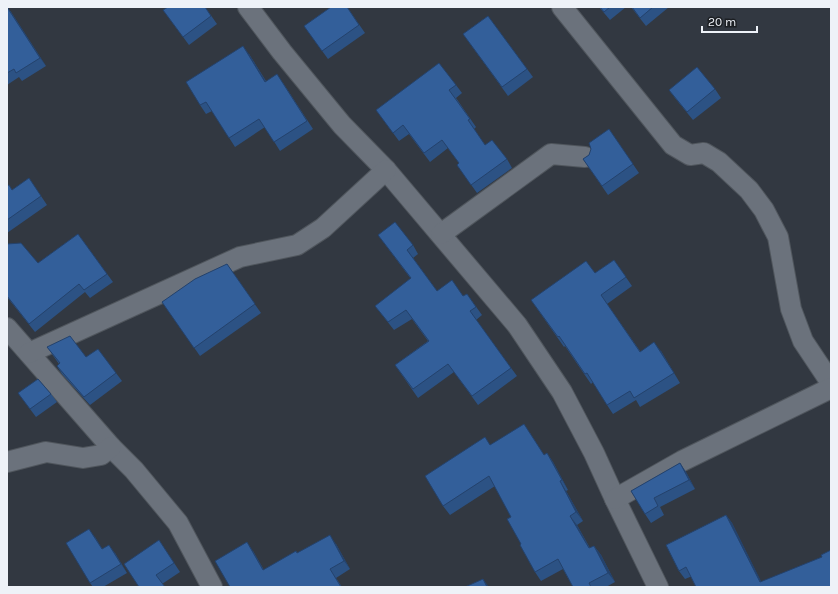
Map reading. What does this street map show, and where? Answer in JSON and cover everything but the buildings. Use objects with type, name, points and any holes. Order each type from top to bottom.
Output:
[{"type":"street","points":[[248,7],[282,52],[342,124],[386,170],[517,325],[562,392],[594,453],[658,587]]},
{"type":"street","points":[[562,7],[673,145],[690,155],[704,153],[719,162],[749,190],[764,210],[778,237],[792,309],[803,341],[831,383]]},
{"type":"street","points":[[441,234],[552,154],[585,157]]},
{"type":"street","points":[[28,353],[240,257],[297,245],[323,228],[386,170]]},
{"type":"street","points":[[7,328],[111,447],[134,470],[178,523],[212,587]]},
{"type":"street","points":[[615,499],[682,461],[831,388]]},
{"type":"street","points":[[7,462],[46,452],[83,458],[101,454],[111,447]]}]
